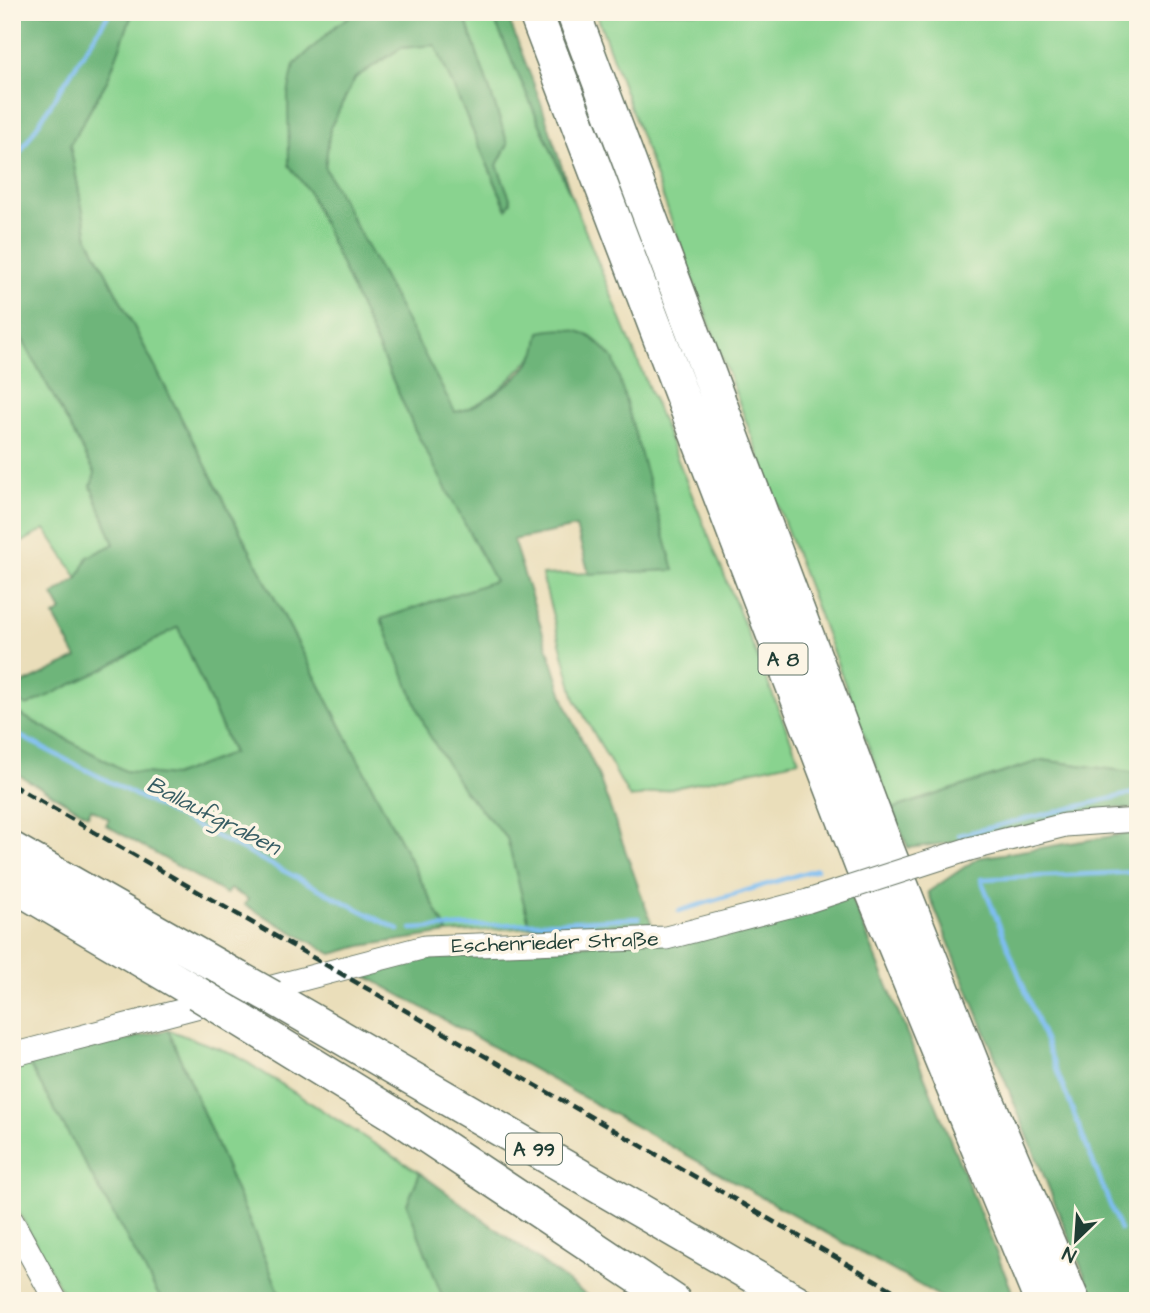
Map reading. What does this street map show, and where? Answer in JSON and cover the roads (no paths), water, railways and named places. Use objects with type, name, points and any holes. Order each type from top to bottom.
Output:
[{"type":"highway","name":"A 8","points":[[535,12],[862,867],[1041,1301]]},
{"type":"highway","name":"A 8","points":[[573,12],[888,851],[982,1088],[1073,1301]]},
{"type":"highway","name":"A 99","points":[[12,849],[796,1301]]},
{"type":"highway","name":"A 99","points":[[12,884],[197,993],[395,1115],[674,1301]]},
{"type":"street","name":"Eschenrieder Straße","points":[[12,1055],[425,947],[666,938],[808,901],[969,849],[1065,825],[1138,820]]},
{"type":"street","points":[[12,1221],[56,1301]]},
{"type":"waterway","points":[[12,165],[110,12]]},
{"type":"waterway","name":"Ballaufgraben","points":[[12,732],[399,930]]},
{"type":"waterway","name":"Ballaufgraben","points":[[959,835],[1138,792]]},
{"type":"waterway","name":"Ballaufgraben","points":[[679,911],[817,869]]},
{"type":"waterway","points":[[1120,1230],[981,879],[1138,872]]},
{"type":"waterway","points":[[412,929],[639,918]]},
{"type":"railway","points":[[12,785],[912,1301]]}]
